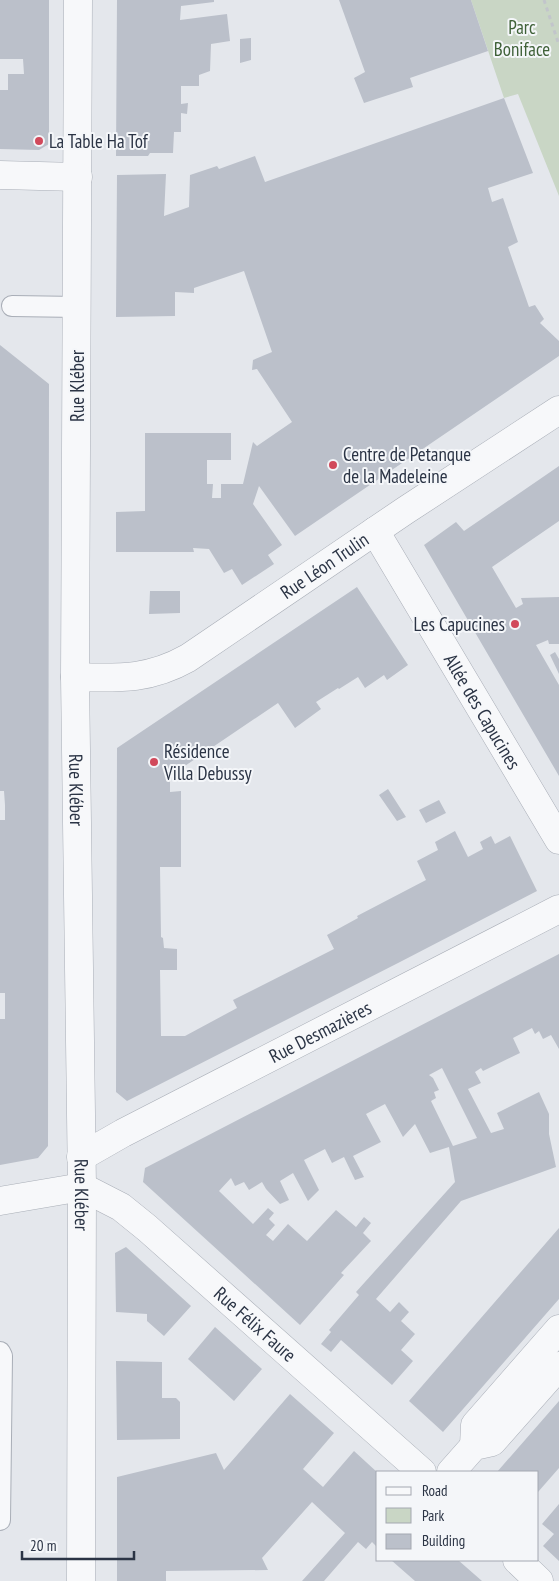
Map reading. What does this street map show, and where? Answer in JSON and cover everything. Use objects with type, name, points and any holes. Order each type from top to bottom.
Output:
[{"type":"street","name":"Rue Kléber","points":[[78,0],[76,677],[82,1187],[81,1581]]},
{"type":"street","points":[[0,175],[78,177]]},
{"type":"street","name":"Rue Léon Trulin","points":[[76,677],[122,678],[150,675],[172,668],[559,410]]},
{"type":"street","name":"Allée des Capucines","points":[[376,531],[559,840]]},
{"type":"street","name":"Rue Desmazières","points":[[81,1157],[123,1133],[559,909]]},
{"type":"street","points":[[0,1201],[82,1187]]},
{"type":"street","name":"Rue Félix Faure","points":[[82,1187],[108,1199],[142,1223],[421,1471]]},
{"type":"street","points":[[474,1446],[475,1425],[559,1329]]},
{"type":"street","points":[[452,1471],[474,1446],[492,1442],[559,1366]]},
{"type":"street","points":[[517,1561],[539,1581]]},
{"type":"lane","points":[[12,306],[78,307]]},
{"type":"lane","points":[[0,1352],[2,1356],[0,1520]]},
{"type":"path","points":[[544,0],[559,45]]},
{"type":"green space","name":"Parc Boniface","points":[[471,0],[559,0],[559,196],[518,94],[504,98]]},
{"type":"building","points":[[0,0],[49,0],[49,144],[39,150],[0,149],[0,90],[8,90],[8,74],[24,74],[23,59],[0,59]]},
{"type":"building","points":[[117,0],[214,0],[214,2],[181,6],[180,20],[227,14],[230,41],[211,44],[210,71],[199,75],[199,86],[181,86],[181,104],[188,103],[187,114],[181,113],[181,132],[174,132],[173,153],[150,153],[148,156],[116,156]]},
{"type":"building","points":[[339,0],[471,0],[488,51],[410,78],[413,87],[364,103],[354,78],[365,72]]},
{"type":"building","points":[[251,38],[251,60],[240,63],[240,39]]},
{"type":"building","points":[[504,98],[533,173],[488,188],[492,202],[503,198],[518,242],[508,247],[529,307],[535,305],[544,319],[540,323],[559,341],[559,356],[295,536],[259,486],[253,504],[282,545],[268,555],[274,564],[242,585],[232,569],[224,573],[209,549],[193,548],[194,552],[116,552],[116,512],[145,511],[145,433],[231,433],[231,460],[207,460],[207,484],[213,484],[212,498],[221,498],[221,484],[243,484],[253,442],[257,446],[292,422],[257,369],[252,370],[253,360],[272,352],[244,271],[194,288],[194,293],[175,292],[175,316],[116,317],[117,175],[166,174],[164,216],[189,207],[190,175],[217,166],[219,169],[255,156],[265,182]]},
{"type":"building","points":[[0,345],[49,384],[48,1146],[38,1158],[0,1165],[0,1019],[5,1019],[5,993],[0,993],[0,820],[5,820],[5,805],[4,791],[0,791]]},
{"type":"building","name":"Les Capucines","points":[[559,466],[559,521],[492,567],[516,608],[523,604],[521,598],[559,597],[559,644],[549,644],[548,640],[536,645],[559,685],[559,776],[424,545],[456,522],[464,531]]},
{"type":"building","points":[[357,587],[408,665],[387,680],[384,675],[365,688],[358,677],[338,688],[316,702],[321,709],[295,728],[278,703],[170,776],[170,792],[181,791],[181,867],[160,867],[161,937],[163,938],[164,948],[177,949],[177,970],[160,970],[161,1036],[185,1036],[237,1008],[233,1000],[334,949],[327,935],[358,918],[357,916],[426,880],[417,861],[438,850],[435,842],[455,831],[468,857],[483,849],[480,842],[491,836],[495,844],[510,836],[537,891],[127,1101],[116,1092],[117,748]]},
{"type":"building","points":[[150,591],[180,591],[180,613],[149,614]]},
{"type":"building","points":[[555,652],[559,659],[559,674],[550,655]]},
{"type":"building","points":[[388,789],[406,817],[397,821],[379,795]]},
{"type":"building","points":[[439,800],[446,813],[426,823],[419,810]]},
{"type":"building","points":[[559,954],[559,1049],[551,1035],[543,1039],[539,1031],[535,1034],[532,1028],[513,1038],[520,1053],[483,1071],[481,1068],[475,1072],[481,1083],[468,1089],[491,1133],[504,1129],[497,1113],[539,1092],[549,1114],[549,1134],[556,1167],[461,1201],[376,1299],[390,1312],[399,1302],[409,1312],[401,1321],[415,1334],[401,1350],[413,1361],[392,1385],[341,1340],[331,1352],[321,1344],[331,1332],[329,1330],[359,1295],[356,1292],[455,1182],[449,1147],[430,1153],[415,1124],[403,1137],[385,1104],[366,1114],[381,1142],[353,1156],[364,1177],[355,1180],[344,1157],[332,1163],[325,1149],[304,1160],[319,1190],[308,1201],[293,1173],[280,1181],[289,1200],[280,1204],[262,1182],[249,1190],[244,1182],[235,1186],[231,1178],[219,1191],[253,1224],[268,1208],[274,1213],[269,1219],[275,1225],[266,1235],[273,1241],[288,1224],[307,1241],[336,1210],[356,1227],[364,1217],[371,1223],[363,1233],[371,1241],[341,1273],[344,1275],[300,1325],[143,1182],[145,1168]],"holes":[[[442,1068],[477,1138],[453,1146],[431,1101],[436,1098],[434,1092],[439,1090],[433,1078],[429,1075]]]},
{"type":"building","points":[[559,1228],[559,1299],[443,1432],[409,1401]]},
{"type":"building","points":[[126,1247],[191,1306],[164,1336],[147,1321],[147,1314],[116,1312],[115,1253]]},
{"type":"building","points":[[215,1327],[262,1369],[234,1401],[188,1359]]},
{"type":"building","points":[[116,1361],[162,1362],[162,1398],[176,1398],[180,1402],[180,1439],[117,1440]]},
{"type":"building","points":[[290,1394],[334,1433],[303,1469],[314,1479],[323,1487],[354,1451],[376,1471],[376,1546],[372,1542],[366,1549],[358,1542],[324,1581],[302,1581],[345,1533],[312,1502],[262,1558],[268,1570],[166,1571],[166,1581],[117,1581],[117,1477],[216,1453],[224,1470]]},
{"type":"building","points":[[559,1401],[559,1468],[539,1491],[539,1471],[498,1471]]},
{"type":"building","points":[[559,1504],[559,1561],[543,1546],[554,1534],[542,1524]]},
{"type":"building","points":[[392,1561],[459,1561],[482,1581],[415,1581]]},
{"type":"place","name":"La Table Ha Tof","points":[[39,141]]},
{"type":"place","name":"Centre de Petanque de la Madeleine","points":[[333,465]]},
{"type":"place","name":"Les Capucines","points":[[515,624]]},
{"type":"place","name":"Résidence Villa Debussy","points":[[154,762]]}]
